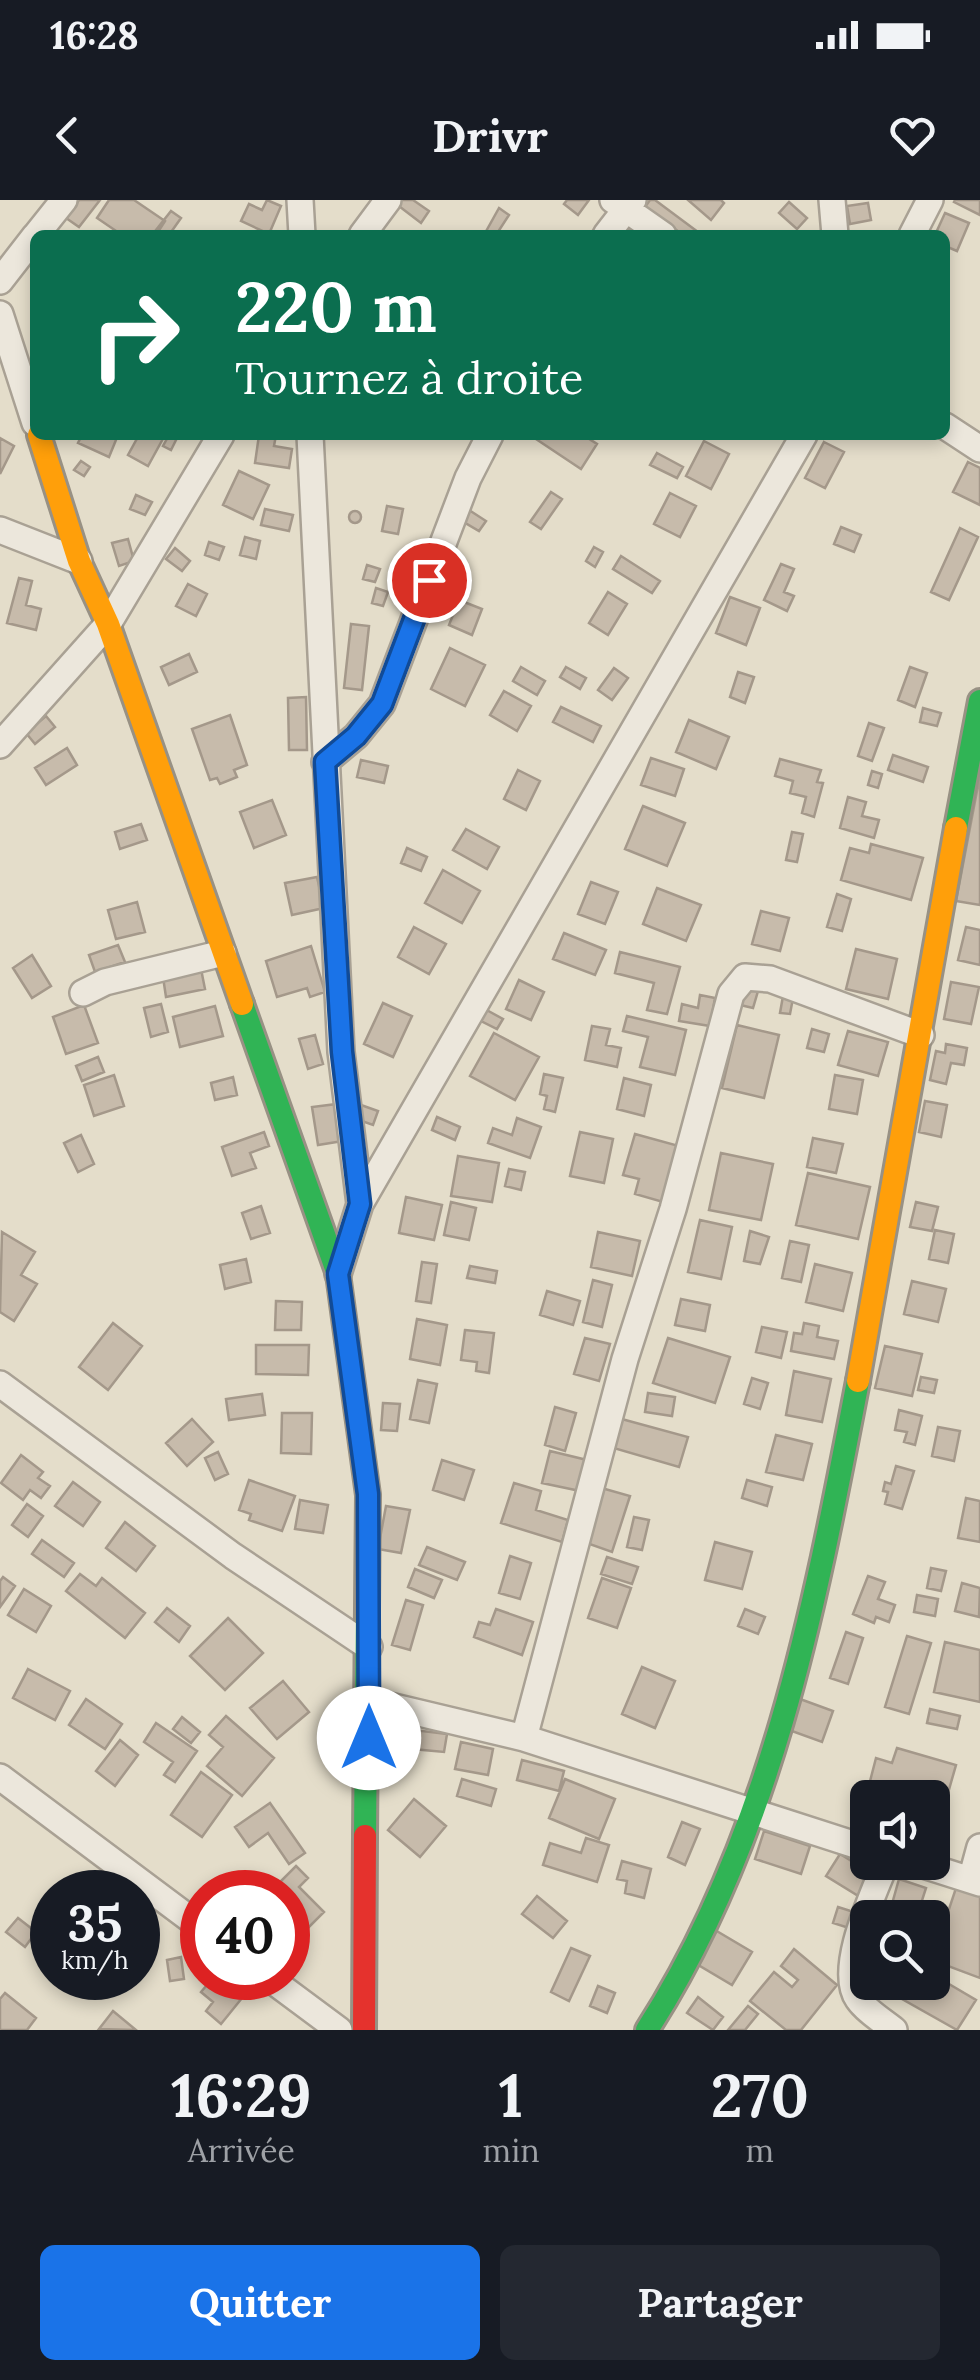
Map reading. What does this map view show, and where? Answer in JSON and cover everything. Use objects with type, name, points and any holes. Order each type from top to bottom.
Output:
[{"type":"street","points":[[41,230],[64,200]]},
{"type":"street","points":[[300,200],[302,230]]},
{"type":"street","points":[[366,230],[388,200]]},
{"type":"street","points":[[832,200],[835,230]]},
{"type":"street","points":[[915,230],[930,200]]},
{"type":"street","points":[[609,230],[624,203],[657,230]]},
{"type":"street","points":[[0,281],[30,244]]},
{"type":"street","points":[[0,314],[30,407]]},
{"type":"street","points":[[950,429],[980,450]]},
{"type":"street","points":[[41,440],[79,561],[108,624],[338,1274],[368,1494],[364,2030]]},
{"type":"street","points":[[0,744],[108,624],[218,440]]},
{"type":"street","points":[[310,440],[342,1052],[360,1204]]},
{"type":"street","points":[[325,762],[356,736],[382,704],[468,478],[487,440]]},
{"type":"street","points":[[338,1274],[360,1204],[801,440]]},
{"type":"street","points":[[0,530],[79,561]]},
{"type":"street","points":[[647,2030],[672,1996],[694,1952],[752,1815],[805,1636],[859,1386],[980,701]]},
{"type":"street","points":[[83,994],[105,982],[223,953]]},
{"type":"street","points":[[524,1738],[625,1359],[673,1209],[731,994],[745,976],[770,979],[920,1034]]},
{"type":"street","points":[[0,1384],[233,1556],[369,1647]]},
{"type":"street","points":[[369,1702],[524,1738],[752,1815],[850,1843]]},
{"type":"street","points":[[0,1777],[180,1912]]},
{"type":"street","points":[[950,1874],[975,1882],[980,1847]]},
{"type":"street","points":[[879,1880],[859,1932],[852,1982],[858,1999],[894,2030]]},
{"type":"street","points":[[299,2000],[339,2030]]},
{"type":"building","points":[[79,200],[100,200],[79,227],[66,218]]},
{"type":"building","points":[[109,200],[134,200],[165,221],[159,230],[115,230],[97,218]]},
{"type":"building","points":[[267,200],[281,206],[271,230],[241,221],[249,204],[262,210]]},
{"type":"building","points":[[391,200],[413,200],[429,211],[421,223]]},
{"type":"building","points":[[567,200],[589,200],[578,215],[564,204]]},
{"type":"building","points":[[655,200],[695,230],[676,230],[645,207]]},
{"type":"building","points":[[688,200],[721,200],[724,203],[711,220]]},
{"type":"building","points":[[955,200],[980,200],[980,215],[954,202]]},
{"type":"building","points":[[789,202],[807,218],[797,229],[779,213]]},
{"type":"building","points":[[868,203],[871,220],[850,224],[847,206]]},
{"type":"building","points":[[499,208],[509,215],[499,230],[487,230]]},
{"type":"building","points":[[171,211],[181,218],[173,230],[156,230]]},
{"type":"building","points":[[945,213],[969,223],[957,251],[950,248],[950,230],[937,230]]},
{"type":"building","points":[[0,438],[14,446],[0,474]]},
{"type":"building","points":[[80,440],[116,440],[109,457],[78,443]]},
{"type":"building","points":[[136,440],[162,440],[148,466],[128,455]]},
{"type":"building","points":[[166,440],[176,440],[171,450],[163,446]]},
{"type":"building","points":[[258,440],[275,440],[274,446],[292,449],[289,468],[255,463]]},
{"type":"building","points":[[538,440],[591,440],[597,444],[581,469]]},
{"type":"building","points":[[704,441],[729,454],[711,489],[686,476]]},
{"type":"building","points":[[824,442],[844,452],[825,488],[805,478]]},
{"type":"building","points":[[657,453],[683,467],[677,478],[650,465]]},
{"type":"building","points":[[81,461],[90,467],[84,476],[74,470]]},
{"type":"building","points":[[968,462],[980,468],[980,505],[953,492]]},
{"type":"building","points":[[239,471],[269,485],[253,519],[223,505]]},
{"type":"building","points":[[551,492],[562,499],[541,529],[530,522]]},
{"type":"building","points":[[670,493],[696,506],[680,537],[654,524]]},
{"type":"building","points":[[136,495],[152,502],[145,515],[130,509]]},
{"type":"building","points":[[387,506],[403,509],[398,534],[382,531]]},
{"type":"building","points":[[265,509],[293,515],[289,531],[261,525]]},
{"type":"building","points":[[469,510],[486,521],[479,531],[462,521]]},
{"type":"building","points":[[355,511],[361,517],[355,523],[349,517]]},
{"type":"building","points":[[841,527],[861,535],[854,552],[834,544]]},
{"type":"building","points":[[960,528],[978,537],[949,600],[931,592]]},
{"type":"building","points":[[245,537],[260,541],[256,559],[240,555]]},
{"type":"building","points":[[128,539],[134,561],[119,566],[112,543]]},
{"type":"building","points":[[209,542],[224,547],[219,560],[205,555]]},
{"type":"building","points":[[594,547],[603,552],[595,567],[586,561]]},
{"type":"building","points":[[175,548],[190,561],[182,571],[166,559]]},
{"type":"building","points":[[621,556],[660,581],[652,593],[613,569]]},
{"type":"building","points":[[781,564],[794,569],[784,592],[794,596],[787,611],[764,600]]},
{"type":"building","points":[[367,565],[380,569],[375,582],[363,579]]},
{"type":"building","points":[[19,578],[32,581],[26,605],[41,609],[36,630],[7,623]]},
{"type":"building","points":[[188,584],[207,594],[196,616],[176,606]]},
{"type":"building","points":[[376,588],[388,592],[383,606],[372,603]]},
{"type":"building","points":[[608,592],[627,604],[608,635],[589,623]]},
{"type":"building","points":[[730,597],[760,608],[746,645],[716,633]]},
{"type":"building","points":[[459,600],[482,609],[472,635],[449,625]]},
{"type":"building","points":[[351,624],[369,626],[362,690],[344,688]]},
{"type":"building","points":[[450,648],[485,665],[465,706],[431,689]]},
{"type":"building","points":[[189,654],[197,672],[169,685],[161,667]]},
{"type":"building","points":[[521,667],[545,681],[537,695],[513,681]]},
{"type":"building","points":[[566,667],[586,678],[580,689],[560,677]]},
{"type":"building","points":[[910,667],[927,673],[915,707],[898,700]]},
{"type":"building","points":[[614,668],[628,678],[612,700],[598,690]]},
{"type":"building","points":[[738,672],[754,677],[745,703],[730,697]]},
{"type":"building","points":[[504,691],[531,706],[517,731],[490,715]]},
{"type":"building","points":[[306,697],[307,750],[289,750],[288,698]]},
{"type":"building","points":[[561,707],[601,726],[593,742],[553,722]]},
{"type":"building","points":[[923,708],[941,713],[937,726],[920,722]]},
{"type":"building","points":[[230,715],[247,765],[234,770],[237,777],[220,784],[217,778],[210,780],[192,729]]},
{"type":"building","points":[[46,716],[55,727],[35,744],[26,733]]},
{"type":"building","points":[[689,720],[729,737],[716,769],[676,752]]},
{"type":"building","points":[[869,723],[884,728],[872,761],[858,756]]},
{"type":"building","points":[[67,748],[77,765],[46,785],[35,768]]},
{"type":"building","points":[[893,755],[928,767],[923,782],[888,770]]},
{"type":"building","points":[[651,758],[684,769],[675,796],[641,785]]},
{"type":"building","points":[[780,759],[821,770],[817,782],[823,783],[814,817],[802,813],[806,797],[790,793],[793,781],[775,776]]},
{"type":"building","points":[[361,760],[388,766],[384,783],[357,777]]},
{"type":"building","points":[[518,770],[540,781],[526,810],[504,799]]},
{"type":"building","points":[[872,771],[882,774],[878,788],[868,785]]},
{"type":"building","points":[[980,775],[980,905],[956,901]]},
{"type":"building","points":[[848,797],[866,802],[862,816],[879,820],[874,838],[840,828]]},
{"type":"building","points":[[272,800],[286,835],[254,848],[240,812]]},
{"type":"building","points":[[643,806],[685,823],[667,866],[625,849]]},
{"type":"building","points":[[141,824],[147,840],[120,849],[115,832]]},
{"type":"building","points":[[466,829],[499,847],[487,869],[453,850]]},
{"type":"building","points":[[792,832],[803,834],[797,862],[786,860]]},
{"type":"building","points":[[871,844],[923,858],[911,900],[841,880],[850,848],[869,853]]},
{"type":"building","points":[[407,848],[427,857],[421,871],[401,863]]},
{"type":"building","points":[[443,870],[480,891],[462,923],[425,903]]},
{"type":"building","points":[[317,877],[324,908],[292,915],[285,883]]},
{"type":"building","points":[[591,882],[618,892],[605,924],[578,914]]},
{"type":"building","points":[[657,888],[701,905],[686,941],[643,924]]},
{"type":"building","points":[[837,894],[851,899],[842,931],[827,927]]},
{"type":"building","points":[[137,902],[145,932],[116,939],[108,910]]},
{"type":"building","points":[[761,911],[789,918],[780,951],[752,944]]},
{"type":"building","points":[[414,927],[446,944],[429,974],[398,957]]},
{"type":"building","points":[[966,927],[980,930],[980,965],[958,960]]},
{"type":"building","points":[[564,933],[606,950],[595,975],[553,959]]},
{"type":"building","points":[[118,945],[125,962],[95,972],[89,955]]},
{"type":"building","points":[[311,946],[325,992],[310,997],[307,988],[277,997],[266,961]]},
{"type":"building","points":[[856,949],[897,959],[888,999],[846,989]]},
{"type":"building","points":[[620,952],[680,967],[667,1014],[647,1010],[654,983],[615,973]]},
{"type":"building","points":[[32,955],[51,986],[32,998],[13,968]]},
{"type":"building","points":[[201,969],[205,989],[166,997],[163,977]]},
{"type":"building","points":[[519,980],[544,992],[531,1020],[506,1009]]},
{"type":"building","points":[[951,982],[979,987],[971,1024],[944,1019]]},
{"type":"building","points":[[741,986],[758,991],[753,1008],[736,1004]]},
{"type":"building","points":[[700,995],[715,998],[710,1026],[679,1021],[682,1004],[698,1008]]},
{"type":"building","points":[[783,996],[793,998],[790,1014],[780,1013]]},
{"type":"building","points":[[383,1003],[412,1016],[393,1057],[364,1044]]},
{"type":"building","points":[[161,1004],[168,1032],[151,1037],[144,1008]]},
{"type":"building","points":[[84,1005],[98,1043],[66,1054],[53,1017]]},
{"type":"building","points":[[215,1006],[223,1036],[180,1047],[173,1017]]},
{"type":"building","points":[[483,1008],[503,1019],[497,1029],[477,1019]]},
{"type":"building","points":[[627,1016],[686,1030],[675,1075],[640,1067],[648,1037],[623,1031]]},
{"type":"building","points":[[737,1025],[779,1035],[764,1098],[722,1088]]},
{"type":"building","points":[[592,1026],[610,1029],[606,1045],[621,1048],[617,1067],[585,1060]]},
{"type":"building","points":[[812,1029],[829,1034],[824,1052],[807,1048]]},
{"type":"building","points":[[848,1031],[888,1042],[878,1076],[838,1065]]},
{"type":"building","points":[[494,1033],[539,1057],[515,1100],[470,1076]]},
{"type":"building","points":[[315,1035],[323,1064],[308,1069],[299,1039]]},
{"type":"building","points":[[946,1044],[967,1048],[964,1065],[951,1063],[946,1084],[930,1080],[936,1051],[945,1053]]},
{"type":"building","points":[[98,1057],[104,1072],[82,1081],[76,1066]]},
{"type":"building","points":[[544,1074],[563,1078],[555,1112],[544,1109],[547,1096],[540,1094]]},
{"type":"building","points":[[114,1075],[124,1106],[94,1116],[84,1085]]},
{"type":"building","points":[[835,1075],[863,1080],[857,1114],[829,1109]]},
{"type":"building","points":[[233,1077],[237,1095],[215,1100],[211,1083]]},
{"type":"building","points":[[624,1078],[651,1085],[644,1116],[617,1109]]},
{"type":"building","points":[[925,1101],[947,1105],[941,1137],[919,1132]]},
{"type":"building","points":[[337,1104],[343,1141],[318,1145],[312,1107]]},
{"type":"building","points":[[361,1105],[378,1111],[373,1125],[356,1119]]},
{"type":"building","points":[[437,1117],[460,1127],[455,1140],[432,1130]]},
{"type":"building","points":[[517,1118],[541,1127],[530,1158],[488,1143],[493,1128],[512,1135]]},
{"type":"building","points":[[264,1132],[269,1146],[250,1153],[256,1168],[232,1176],[222,1147]]},
{"type":"building","points":[[580,1132],[613,1139],[604,1183],[570,1176]]},
{"type":"building","points":[[635,1134],[679,1146],[663,1202],[635,1194],[639,1179],[623,1175]]},
{"type":"building","points":[[81,1135],[94,1164],[78,1172],[64,1143]]},
{"type":"building","points":[[813,1138],[843,1144],[836,1173],[807,1167]]},
{"type":"building","points":[[721,1153],[773,1164],[761,1220],[709,1210]]},
{"type":"building","points":[[458,1156],[499,1163],[492,1202],[451,1196]]},
{"type":"building","points":[[509,1169],[525,1172],[521,1190],[505,1186]]},
{"type":"building","points":[[808,1173],[870,1187],[858,1239],[796,1225]]},
{"type":"building","points":[[406,1197],[442,1205],[434,1240],[399,1233]]},
{"type":"building","points":[[451,1202],[476,1208],[469,1240],[444,1235]]},
{"type":"building","points":[[916,1202],[938,1207],[932,1231],[910,1227]]},
{"type":"building","points":[[261,1206],[270,1233],[251,1239],[242,1213]]},
{"type":"building","points":[[700,1220],[732,1227],[721,1279],[688,1272]]},
{"type":"building","points":[[935,1230],[954,1234],[948,1263],[929,1259]]},
{"type":"building","points":[[750,1231],[769,1237],[760,1264],[744,1261]]},
{"type":"building","points":[[2,1232],[35,1252],[21,1275],[37,1284],[14,1321],[0,1312]]},
{"type":"building","points":[[598,1232],[640,1241],[632,1276],[591,1267]]},
{"type":"building","points":[[790,1241],[809,1245],[801,1282],[782,1278]]},
{"type":"building","points":[[246,1259],[251,1282],[225,1289],[220,1265]]},
{"type":"building","points":[[422,1262],[437,1264],[431,1303],[416,1301]]},
{"type":"building","points":[[815,1264],[852,1273],[843,1311],[806,1302]]},
{"type":"building","points":[[470,1266],[497,1271],[495,1283],[467,1278]]},
{"type":"building","points":[[593,1280],[612,1285],[602,1327],[583,1322]]},
{"type":"building","points":[[912,1281],[946,1289],[938,1322],[904,1314]]},
{"type":"building","points":[[547,1291],[580,1301],[573,1325],[540,1315]]},
{"type":"building","points":[[681,1299],[710,1305],[705,1331],[675,1325]]},
{"type":"building","points":[[276,1301],[302,1302],[301,1330],[275,1330]]},
{"type":"building","points":[[417,1319],[447,1325],[440,1365],[410,1359]]},
{"type":"building","points":[[113,1323],[142,1346],[108,1390],[79,1367]]},
{"type":"building","points":[[804,1323],[819,1326],[817,1337],[838,1341],[834,1359],[791,1351],[794,1333],[802,1334]]},
{"type":"building","points":[[762,1327],[787,1332],[781,1358],[756,1352]]},
{"type":"building","points":[[465,1330],[494,1333],[489,1373],[476,1371],[477,1362],[461,1360]]},
{"type":"building","points":[[585,1338],[610,1344],[599,1381],[574,1374]]},
{"type":"building","points":[[668,1338],[730,1357],[715,1403],[653,1383]]},
{"type":"building","points":[[256,1345],[309,1345],[308,1375],[256,1374]]},
{"type":"building","points":[[885,1346],[922,1354],[912,1396],[875,1388]]},
{"type":"building","points":[[794,1371],[831,1379],[822,1422],[786,1415]]},
{"type":"building","points":[[921,1377],[937,1380],[934,1393],[918,1390]]},
{"type":"building","points":[[752,1378],[768,1383],[760,1409],[744,1404]]},
{"type":"building","points":[[418,1380],[437,1384],[429,1423],[410,1419]]},
{"type":"building","points":[[648,1393],[675,1397],[672,1416],[645,1412]]},
{"type":"building","points":[[262,1394],[265,1415],[229,1420],[226,1399]]},
{"type":"building","points":[[383,1403],[400,1404],[397,1431],[381,1430]]},
{"type":"building","points":[[555,1407],[576,1413],[565,1451],[545,1445]]},
{"type":"building","points":[[899,1410],[922,1416],[915,1445],[904,1442],[907,1432],[895,1430]]},
{"type":"building","points":[[282,1413],[312,1413],[311,1454],[281,1453]]},
{"type":"building","points":[[618,1418],[688,1437],[679,1467],[610,1447]]},
{"type":"building","points":[[192,1419],[213,1442],[187,1466],[166,1443]]},
{"type":"building","points":[[938,1427],[960,1431],[954,1461],[932,1456]]},
{"type":"building","points":[[776,1435],[812,1444],[803,1480],[766,1472]]},
{"type":"building","points":[[550,1451],[587,1460],[580,1491],[542,1483]]},
{"type":"building","points":[[218,1452],[228,1474],[215,1480],[205,1458]]},
{"type":"building","points":[[21,1455],[43,1472],[38,1478],[50,1486],[41,1498],[30,1490],[23,1500],[1,1483]]},
{"type":"building","points":[[442,1460],[474,1470],[464,1500],[433,1490]]},
{"type":"building","points":[[896,1466],[914,1471],[902,1509],[885,1504],[888,1492],[883,1491],[885,1482],[891,1484]]},
{"type":"building","points":[[249,1480],[295,1496],[282,1531],[249,1520],[251,1514],[239,1510]]},
{"type":"building","points":[[747,1480],[772,1487],[767,1506],[742,1498]]},
{"type":"building","points":[[73,1482],[100,1502],[83,1526],[55,1506]]},
{"type":"building","points":[[514,1483],[541,1491],[536,1510],[568,1520],[562,1542],[501,1523]]},
{"type":"building","points":[[598,1487],[630,1496],[612,1552],[581,1541]]},
{"type":"building","points":[[966,1498],[980,1501],[980,1542],[958,1538]]},
{"type":"building","points":[[300,1500],[328,1505],[323,1533],[295,1529]]},
{"type":"building","points":[[27,1504],[43,1516],[28,1537],[12,1525]]},
{"type":"building","points":[[386,1506],[410,1510],[401,1553],[378,1549]]},
{"type":"building","points":[[634,1517],[649,1520],[642,1550],[627,1547]]},
{"type":"building","points":[[125,1522],[155,1546],[136,1571],[106,1548]]},
{"type":"building","points":[[42,1540],[74,1563],[64,1577],[32,1554]]},
{"type":"building","points":[[715,1542],[752,1552],[742,1589],[705,1580]]},
{"type":"building","points":[[427,1547],[465,1562],[457,1580],[419,1565]]},
{"type":"building","points":[[510,1556],[531,1563],[520,1599],[499,1593]]},
{"type":"building","points":[[607,1557],[638,1567],[632,1584],[601,1574]]},
{"type":"building","points":[[931,1568],[946,1571],[941,1591],[927,1588]]},
{"type":"building","points":[[415,1569],[442,1580],[434,1598],[408,1587]]},
{"type":"building","points":[[80,1574],[96,1586],[102,1578],[145,1613],[125,1638],[66,1591]]},
{"type":"building","points":[[868,1576],[885,1582],[878,1599],[895,1605],[889,1622],[876,1617],[874,1623],[853,1614]]},
{"type":"building","points":[[3,1577],[15,1586],[0,1607],[0,1581]]},
{"type":"building","points":[[602,1578],[631,1588],[617,1628],[588,1618]]},
{"type":"building","points":[[962,1583],[980,1588],[979,1617],[955,1611]]},
{"type":"building","points":[[24,1589],[51,1606],[36,1632],[8,1615]]},
{"type":"building","points":[[917,1595],[938,1599],[935,1616],[914,1612]]},
{"type":"building","points":[[406,1600],[423,1605],[410,1650],[392,1645]]},
{"type":"building","points":[[167,1608],[190,1626],[179,1642],[155,1622]]},
{"type":"building","points":[[496,1609],[533,1622],[522,1655],[474,1637],[479,1622],[490,1625]]},
{"type":"building","points":[[745,1609],[765,1617],[758,1634],[738,1626]]},
{"type":"building","points":[[228,1618],[263,1653],[225,1690],[190,1656]]},
{"type":"building","points":[[846,1632],[863,1638],[848,1684],[830,1678]]},
{"type":"building","points":[[907,1636],[931,1643],[909,1714],[885,1707]]},
{"type":"building","points":[[945,1642],[980,1650],[980,1702],[934,1692]]},
{"type":"building","points":[[642,1667],[675,1681],[655,1728],[622,1714]]},
{"type":"building","points":[[28,1669],[70,1691],[55,1720],[13,1698]]},
{"type":"building","points":[[283,1681],[309,1712],[277,1739],[250,1708]]},
{"type":"building","points":[[86,1699],[122,1724],[105,1749],[69,1725]]},
{"type":"building","points":[[800,1699],[833,1711],[822,1742],[789,1730]]},
{"type":"building","points":[[930,1709],[960,1716],[957,1729],[927,1723]]},
{"type":"building","points":[[226,1716],[274,1758],[242,1796],[207,1766],[223,1747],[209,1735]]},
{"type":"building","points":[[182,1717],[200,1732],[191,1743],[173,1729]]},
{"type":"building","points":[[156,1723],[197,1751],[175,1782],[164,1775],[173,1762],[144,1742]]},
{"type":"building","points":[[414,1730],[447,1734],[444,1752],[413,1749]]},
{"type":"building","points":[[120,1740],[138,1755],[115,1786],[96,1771]]},
{"type":"building","points":[[461,1742],[493,1749],[488,1775],[455,1769]]},
{"type":"building","points":[[897,1748],[956,1765],[950,1786],[950,1780],[870,1780],[876,1758],[892,1763]]},
{"type":"building","points":[[522,1760],[564,1771],[559,1791],[517,1780]]},
{"type":"building","points":[[201,1772],[232,1795],[202,1837],[171,1815]]},
{"type":"building","points":[[462,1779],[496,1789],[491,1806],[457,1796]]},
{"type":"building","points":[[565,1779],[615,1799],[599,1839],[549,1818]]},
{"type":"building","points":[[414,1799],[446,1826],[420,1857],[388,1830]]},
{"type":"building","points":[[270,1803],[305,1853],[289,1864],[268,1833],[249,1847],[235,1827]]},
{"type":"building","points":[[682,1822],[700,1829],[685,1865],[668,1857]]},
{"type":"building","points":[[764,1831],[810,1846],[801,1874],[755,1859]]},
{"type":"building","points":[[586,1838],[609,1845],[597,1882],[543,1865],[550,1843],[581,1853]]},
{"type":"building","points":[[840,1854],[850,1860],[850,1880],[871,1880],[860,1897],[826,1876]]},
{"type":"building","points":[[622,1861],[651,1869],[644,1898],[625,1893],[627,1881],[617,1879]]},
{"type":"building","points":[[899,1880],[926,1888],[922,1900],[893,1900]]},
{"type":"building","points":[[957,1885],[980,1893],[980,1978],[950,1967],[950,1906]]},
{"type":"building","points":[[537,1896],[567,1921],[553,1938],[522,1914]]},
{"type":"building","points":[[310,1898],[324,1912],[310,1926]]},
{"type":"building","points":[[838,1907],[850,1911],[850,1928],[833,1923]]},
{"type":"building","points":[[18,1918],[30,1927],[30,1940],[25,1947],[6,1932]]},
{"type":"building","points":[[715,1930],[752,1952],[732,1985],[695,1963]]},
{"type":"building","points":[[571,1948],[590,1956],[569,2001],[551,1992]]},
{"type":"building","points":[[794,1949],[837,1985],[801,2030],[786,2030],[750,2001],[774,1972],[792,1987],[798,1980],[781,1966]]},
{"type":"building","points":[[180,1957],[180,1980],[170,1981],[167,1960]]},
{"type":"building","points":[[950,1985],[976,2000],[957,2030],[904,2000],[950,2000]]},
{"type":"building","points":[[598,1986],[615,1993],[607,2013],[590,2006]]},
{"type":"building","points":[[5,1993],[36,2018],[27,2030],[0,2030],[0,1999]]},
{"type":"building","points":[[698,1997],[723,2017],[713,2030],[687,2013]]},
{"type":"building","points":[[211,2000],[240,2000],[221,2024],[206,2011]]},
{"type":"building","points":[[748,2006],[758,2014],[745,2030],[728,2030]]},
{"type":"building","points":[[113,2011],[136,2030],[99,2029]]},
{"type":"traffic: fast","points":[[956,828],[980,701]]},
{"type":"traffic: fast","points":[[242,1004],[338,1274],[368,1495],[365,1836]]},
{"type":"traffic: fast","points":[[647,2030],[690,1956],[727,1878],[757,1798],[805,1634],[858,1381]]},
{"type":"traffic: slow","points":[[41,440],[79,561],[108,624],[242,1004]]},
{"type":"traffic: slow","points":[[858,1381],[956,828]]},
{"type":"traffic: jam","points":[[364,2030],[365,1836]]},
{"type":"route","points":[[369,1738],[368,1494],[338,1274],[360,1204],[342,1052],[325,762],[356,736],[382,704],[429,580]]}]
